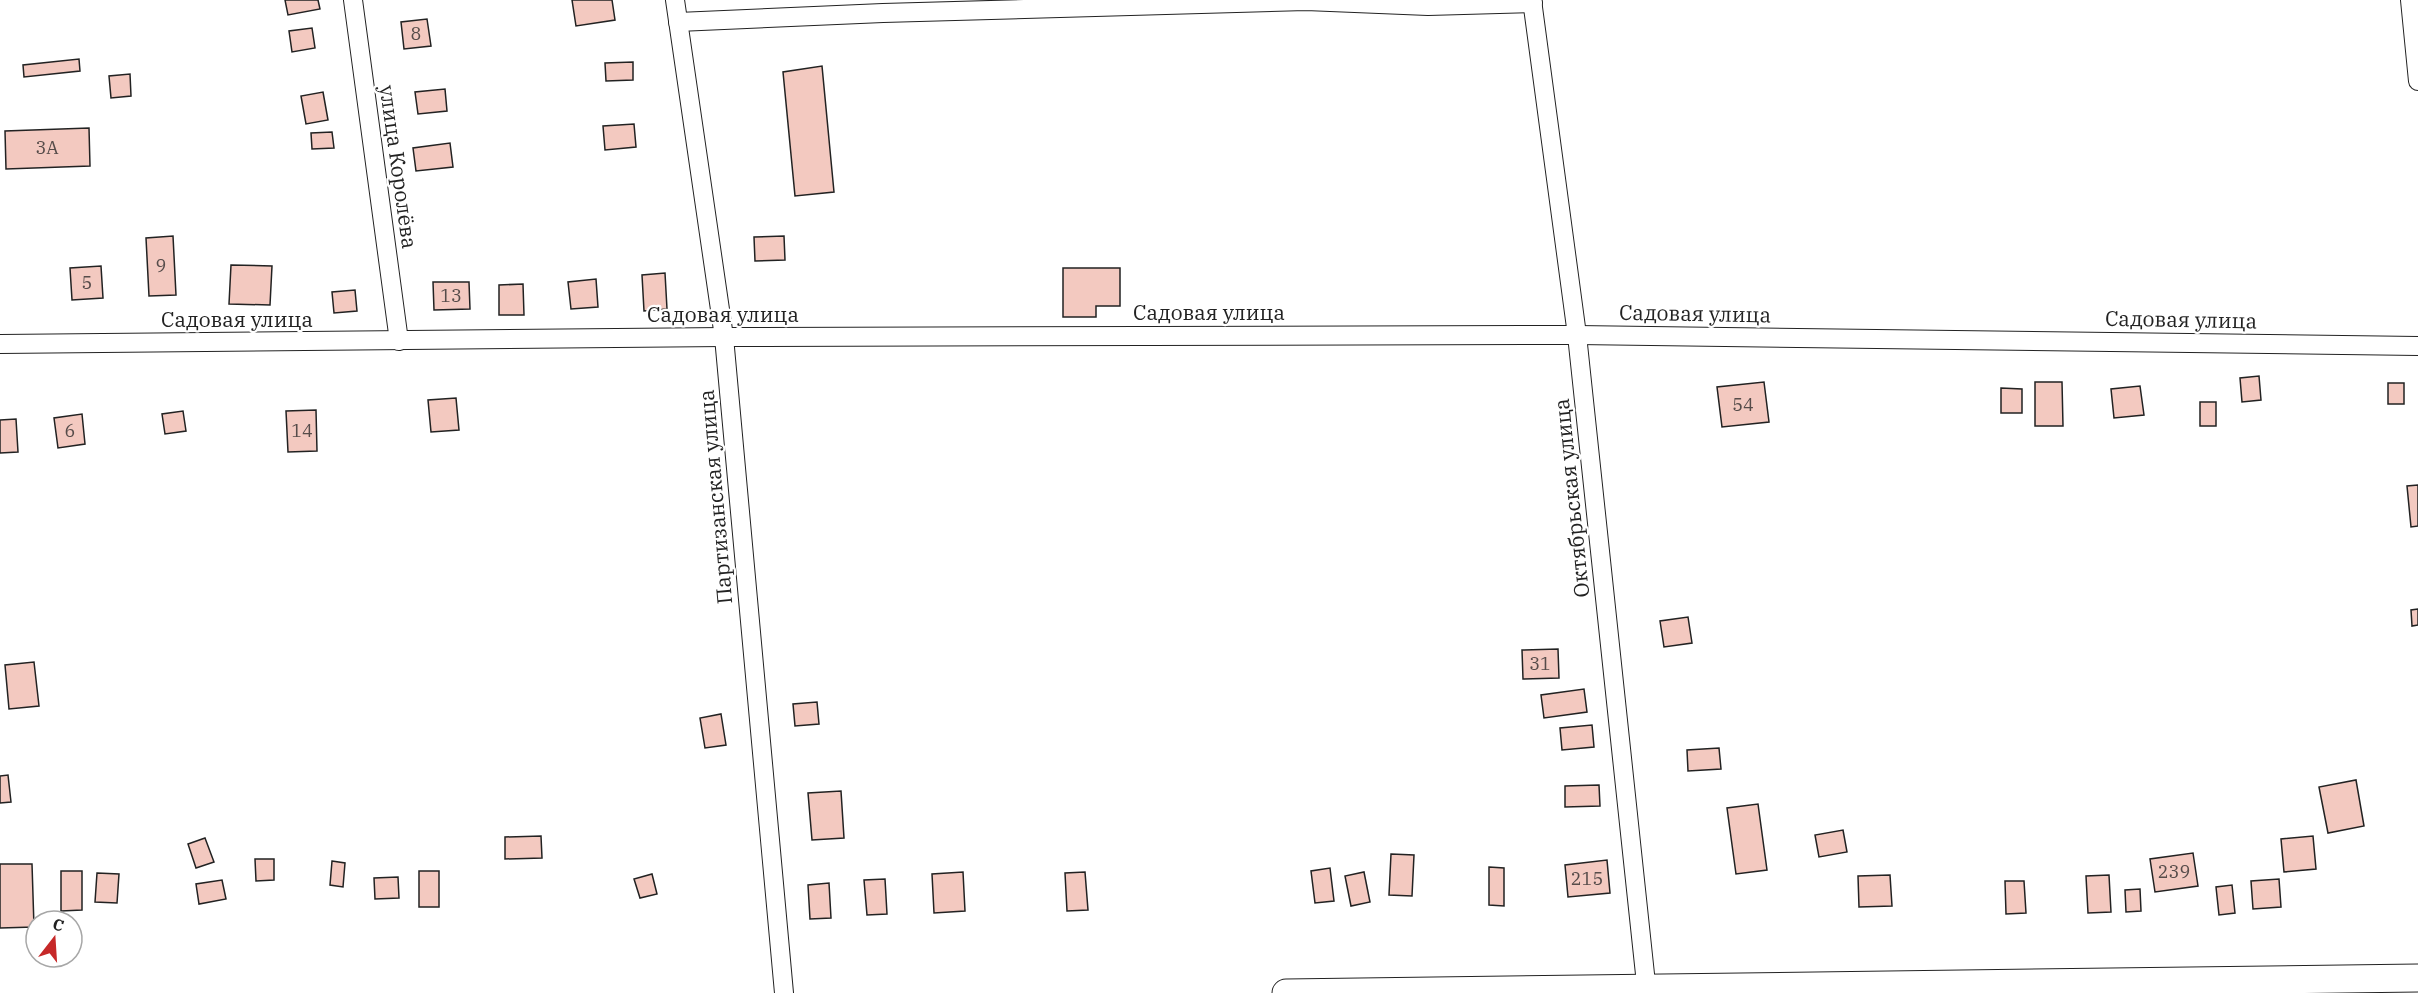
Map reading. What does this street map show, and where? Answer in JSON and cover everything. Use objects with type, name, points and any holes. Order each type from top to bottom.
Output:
[{"type":"street","name":"улица Королёва","points":[[354,0],[399,341]]},
{"type":"street","name":"Партизанская улица","points":[[675,0],[724,337],[784,993]]},
{"type":"street","points":[[2410,0],[2418,81]]},
{"type":"street","points":[[678,22],[905,12],[1306,1],[1428,6],[1532,2]]},
{"type":"street","name":"Октябрьская улица","points":[[1532,2],[1577,335],[1646,990]]},
{"type":"street","name":"Садовая улица","points":[[0,344],[724,337],[1577,335],[2418,346]]},
{"type":"street","points":[[1286,993],[2418,978]]},
{"type":"building","points":[[285,0],[318,0],[320,9],[288,15]]},
{"type":"building","points":[[572,0],[612,0],[615,20],[576,26]]},
{"type":"building","points":[[427,19],[431,46],[404,49],[401,22]]},
{"type":"building","points":[[312,28],[315,48],[292,52],[289,31]]},
{"type":"building","points":[[79,59],[80,71],[24,77],[23,65]]},
{"type":"building","points":[[633,62],[633,80],[606,81],[605,63]]},
{"type":"building","points":[[822,66],[834,192],[795,196],[783,72]]},
{"type":"building","points":[[130,74],[131,96],[111,98],[109,76]]},
{"type":"building","points":[[445,89],[447,111],[418,114],[415,92]]},
{"type":"building","points":[[323,92],[328,120],[306,124],[301,96]]},
{"type":"building","points":[[634,124],[636,147],[605,150],[603,126]]},
{"type":"building","points":[[89,128],[90,166],[6,169],[5,131]]},
{"type":"building","points":[[332,132],[334,148],[312,149],[311,133]]},
{"type":"building","points":[[450,143],[453,167],[416,171],[413,148]]},
{"type":"building","points":[[173,236],[176,295],[149,296],[146,238]]},
{"type":"building","points":[[784,236],[785,260],[755,261],[754,237]]},
{"type":"building","points":[[231,265],[272,266],[270,305],[229,304]]},
{"type":"building","points":[[101,266],[103,298],[72,300],[70,268]]},
{"type":"building","points":[[1063,268],[1120,268],[1120,306],[1096,306],[1096,317],[1063,317]]},
{"type":"building","points":[[665,273],[667,309],[644,311],[642,275]]},
{"type":"building","points":[[596,279],[598,307],[571,309],[568,282]]},
{"type":"building","points":[[433,282],[469,282],[470,309],[434,310]]},
{"type":"building","points":[[523,284],[524,315],[499,315],[499,285]]},
{"type":"building","points":[[355,290],[357,311],[334,313],[332,292]]},
{"type":"building","points":[[2259,376],[2261,400],[2242,402],[2240,378]]},
{"type":"building","points":[[1764,382],[1769,422],[1722,427],[1717,387]]},
{"type":"building","points":[[2035,382],[2062,382],[2063,426],[2035,426]]},
{"type":"building","points":[[2388,383],[2404,383],[2404,404],[2388,404]]},
{"type":"building","points":[[2140,386],[2144,415],[2114,418],[2111,389]]},
{"type":"building","points":[[2001,388],[2022,389],[2022,413],[2001,413]]},
{"type":"building","points":[[456,398],[459,430],[431,432],[428,400]]},
{"type":"building","points":[[2200,402],[2216,402],[2216,426],[2200,426]]},
{"type":"building","points":[[316,410],[317,451],[288,452],[286,411]]},
{"type":"building","points":[[183,411],[186,431],[165,434],[162,414]]},
{"type":"building","points":[[82,414],[85,444],[58,448],[54,418]]},
{"type":"building","points":[[16,419],[18,452],[0,453],[0,420]]},
{"type":"building","points":[[2418,485],[2418,526],[2411,527],[2407,486]]},
{"type":"building","points":[[2418,609],[2418,625],[2412,626],[2411,610]]},
{"type":"building","points":[[1688,617],[1692,643],[1664,647],[1660,621]]},
{"type":"building","points":[[1558,649],[1559,678],[1523,679],[1522,650]]},
{"type":"building","points":[[34,662],[39,706],[9,709],[5,665]]},
{"type":"building","points":[[1584,689],[1587,712],[1544,718],[1541,695]]},
{"type":"building","points":[[817,702],[819,724],[795,726],[793,704]]},
{"type":"building","points":[[721,714],[726,745],[705,748],[700,718]]},
{"type":"building","points":[[1592,725],[1594,747],[1562,750],[1560,728]]},
{"type":"building","points":[[1719,748],[1721,769],[1688,771],[1687,750]]},
{"type":"building","points":[[8,775],[11,802],[0,803],[0,776]]},
{"type":"building","points":[[2356,780],[2364,826],[2328,833],[2319,787]]},
{"type":"building","points":[[1599,785],[1600,806],[1565,807],[1565,786]]},
{"type":"building","points":[[841,791],[844,838],[812,840],[808,793]]},
{"type":"building","points":[[1758,804],[1767,870],[1736,874],[1727,808]]},
{"type":"building","points":[[1843,830],[1847,852],[1819,857],[1815,835]]},
{"type":"building","points":[[541,836],[542,858],[505,859],[505,837]]},
{"type":"building","points":[[2313,836],[2316,869],[2284,872],[2281,839]]},
{"type":"building","points":[[205,838],[214,862],[196,868],[188,844]]},
{"type":"building","points":[[2193,853],[2198,886],[2155,892],[2150,859]]},
{"type":"building","points":[[1391,854],[1414,855],[1412,896],[1389,895]]},
{"type":"building","points":[[255,859],[274,859],[274,880],[256,881]]},
{"type":"building","points":[[1607,860],[1610,893],[1568,897],[1565,865]]},
{"type":"building","points":[[332,861],[345,863],[343,887],[330,885]]},
{"type":"building","points":[[0,864],[32,864],[33,909],[24,909],[24,927],[0,928]]},
{"type":"building","points":[[1489,867],[1504,868],[1504,906],[1489,905]]},
{"type":"building","points":[[1330,868],[1334,901],[1315,903],[1311,871]]},
{"type":"building","points":[[61,871],[82,871],[82,909],[61,909]]},
{"type":"building","points":[[419,871],[439,871],[439,907],[419,907]]},
{"type":"building","points":[[963,872],[965,911],[934,913],[932,874]]},
{"type":"building","points":[[1085,872],[1088,910],[1067,911],[1065,873]]},
{"type":"building","points":[[1364,872],[1370,902],[1351,906],[1345,876]]},
{"type":"building","points":[[97,873],[119,874],[117,903],[95,902]]},
{"type":"building","points":[[652,874],[657,894],[640,898],[634,879]]},
{"type":"building","points":[[1890,875],[1892,906],[1859,907],[1858,876]]},
{"type":"building","points":[[2109,875],[2111,912],[2088,913],[2086,876]]},
{"type":"building","points":[[398,877],[399,898],[375,899],[374,878]]},
{"type":"building","points":[[885,879],[887,914],[867,915],[864,880]]},
{"type":"building","points":[[2279,879],[2281,907],[2253,909],[2251,881]]},
{"type":"building","points":[[222,880],[226,899],[199,904],[196,884]]},
{"type":"building","points":[[2005,881],[2024,881],[2026,913],[2006,914]]},
{"type":"building","points":[[829,883],[831,918],[810,919],[808,885]]},
{"type":"building","points":[[2232,885],[2235,913],[2219,915],[2216,887]]},
{"type":"building","points":[[2140,889],[2141,911],[2126,912],[2125,890]]}]
